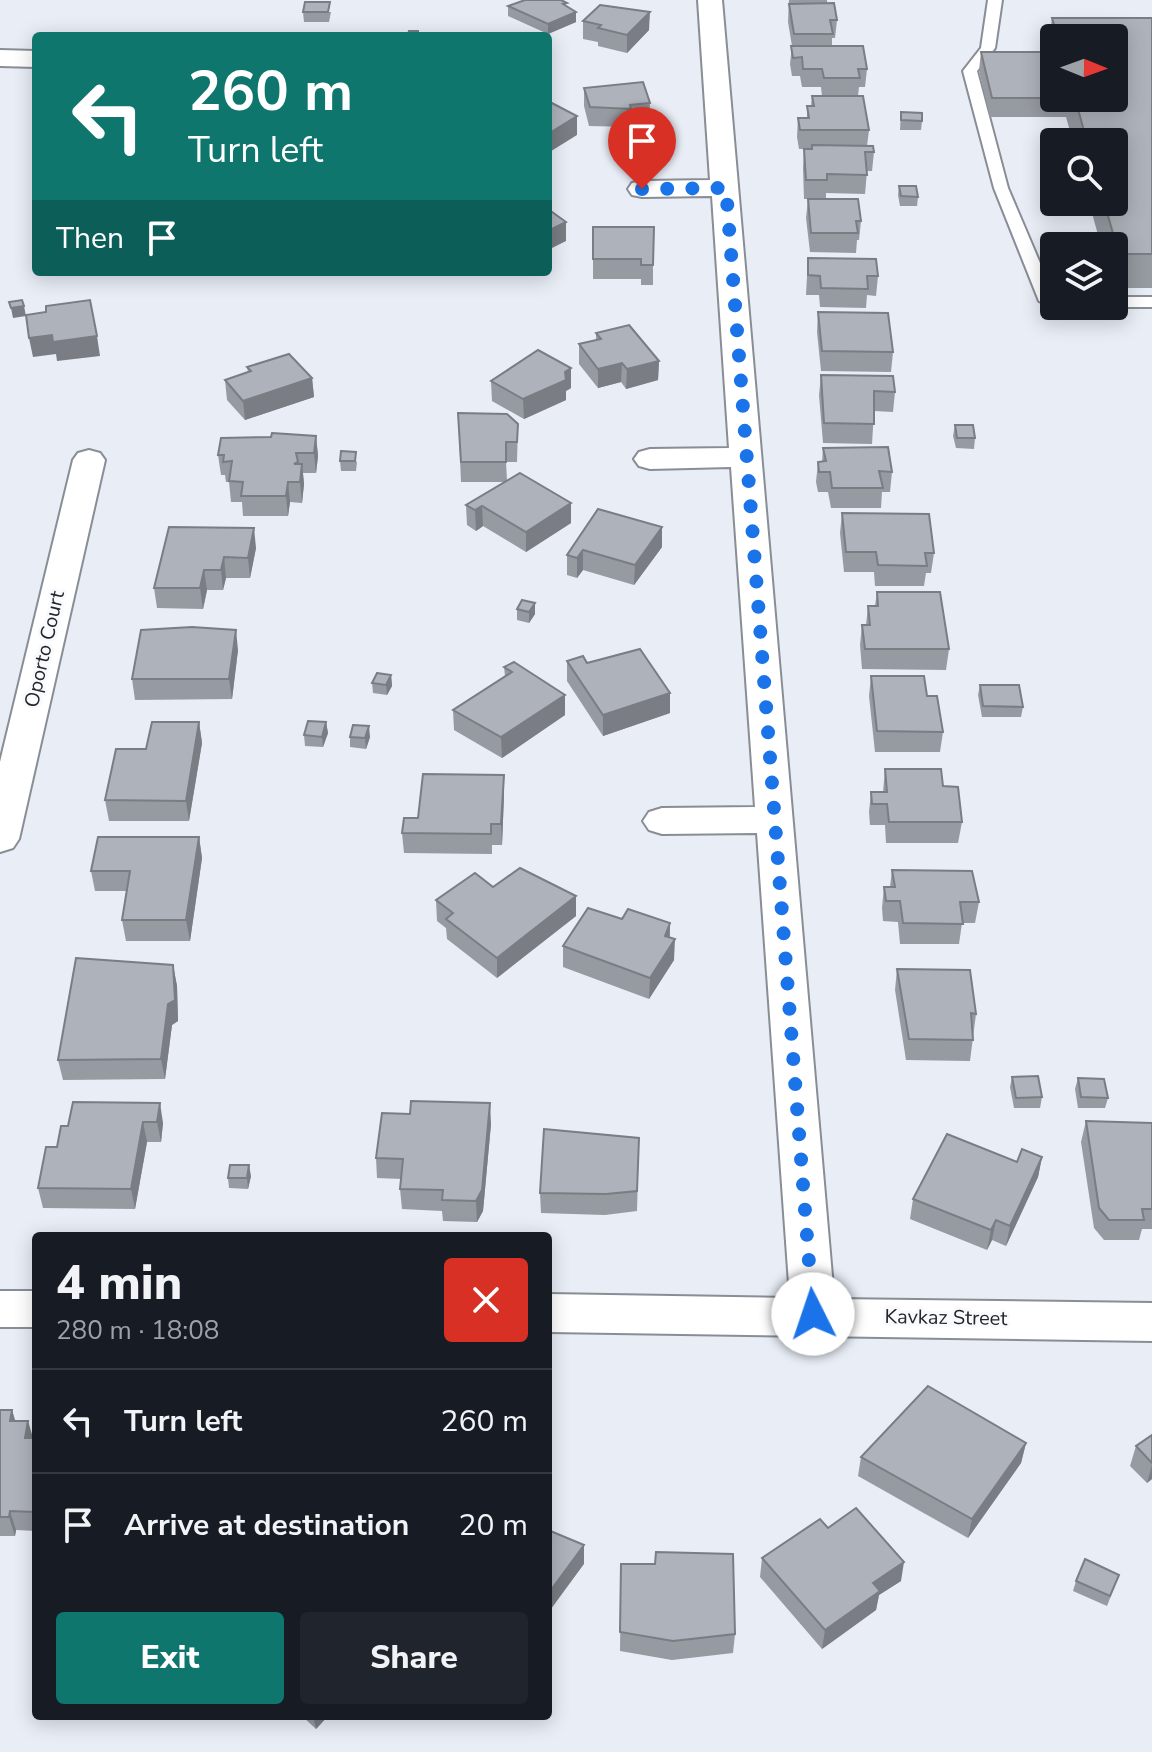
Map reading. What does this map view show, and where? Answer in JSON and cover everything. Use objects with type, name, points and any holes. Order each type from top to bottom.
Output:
[{"type":"street","points":[[710,0],[813,1314]]},
{"type":"street","points":[[0,58],[32,59]]},
{"type":"street","points":[[642,189],[726,188]]},
{"type":"street","points":[[650,459],[747,457]]},
{"type":"street","name":"Oporto Court","points":[[0,839],[89,460]]},
{"type":"street","points":[[662,821],[775,820]]},
{"type":"street","points":[[0,1309],[32,1309]]},
{"type":"street","name":"Kavkaz Street","points":[[552,1313],[813,1314],[1152,1322]]},
{"type":"lane","points":[[995,0],[988,48],[970,71],[1001,188],[1040,284]]},
{"type":"lane","points":[[1128,302],[1152,302]]},
{"type":"building","points":[[525,0],[561,0],[576,12],[548,24],[508,6]]},
{"type":"building","points":[[305,2],[330,2],[328,12],[303,12]]},
{"type":"building","points":[[834,3],[837,20],[830,20],[833,34],[794,34],[789,4]]},
{"type":"building","points":[[600,5],[650,12],[627,35],[583,21]]},
{"type":"building","points":[[1052,18],[1152,18],[1152,254],[1128,254],[1128,232],[1113,232],[1108,216],[1128,216],[1128,128],[1083,128],[1079,112],[1128,112],[1128,24],[1054,24]]},
{"type":"building","points":[[791,46],[863,46],[867,69],[858,69],[860,78],[824,78],[822,69],[803,69],[802,57],[793,58]]},
{"type":"building","points":[[981,52],[1040,52],[1040,98],[992,98]]},
{"type":"building","points":[[643,82],[650,103],[630,105],[631,109],[590,107],[584,88]]},
{"type":"building","points":[[812,96],[863,96],[869,130],[800,130],[798,118],[809,118],[807,106],[814,106]]},
{"type":"building","points":[[552,103],[577,116],[552,132]]},
{"type":"building","points":[[901,112],[922,113],[922,121],[901,120]]},
{"type":"building","points":[[812,145],[873,146],[874,152],[865,152],[867,175],[827,174],[827,180],[806,180],[804,149],[812,149]]},
{"type":"building","points":[[899,186],[916,186],[918,197],[901,196]]},
{"type":"building","points":[[808,199],[858,199],[861,221],[856,221],[858,233],[811,233]]},
{"type":"building","points":[[552,212],[566,222],[552,229]]},
{"type":"building","points":[[593,227],[654,227],[653,265],[641,265],[641,259],[593,259]]},
{"type":"building","points":[[808,258],[876,259],[878,276],[867,276],[868,289],[821,288],[820,276],[808,275]]},
{"type":"building","points":[[22,300],[24,306],[11,308],[9,302]]},
{"type":"building","points":[[90,300],[97,336],[53,342],[52,335],[29,338],[26,315],[46,312],[46,306]]},
{"type":"building","points":[[818,312],[888,313],[893,352],[822,351]]},
{"type":"building","points":[[629,325],[659,361],[627,369],[622,363],[598,369],[579,344],[601,339],[596,333]]},
{"type":"building","points":[[538,350],[571,368],[565,372],[566,380],[523,399],[491,381]]},
{"type":"building","points":[[289,354],[312,378],[243,401],[225,380],[251,371],[247,367]]},
{"type":"building","points":[[821,375],[893,376],[895,392],[874,391],[874,424],[824,423]]},
{"type":"building","points":[[458,413],[507,414],[518,424],[517,442],[506,442],[506,462],[461,462]]},
{"type":"building","points":[[955,425],[973,425],[975,438],[957,438]]},
{"type":"building","points":[[272,433],[316,436],[314,453],[296,453],[298,462],[294,464],[302,464],[300,482],[288,482],[286,496],[241,496],[243,482],[229,481],[232,461],[223,462],[224,455],[218,455],[221,438],[271,437]]},
{"type":"building","points":[[888,447],[892,472],[879,471],[883,488],[832,488],[830,472],[819,472],[818,462],[826,461],[823,448]]},
{"type":"building","points":[[341,451],[356,452],[355,461],[340,461]]},
{"type":"building","points":[[520,473],[571,503],[526,532],[482,506],[475,510],[466,505]]},
{"type":"building","points":[[598,509],[662,527],[635,565],[583,550],[577,558],[567,555]]},
{"type":"building","points":[[842,513],[929,514],[934,553],[925,553],[927,566],[878,565],[876,552],[846,552]]},
{"type":"building","points":[[169,527],[254,528],[248,558],[224,557],[221,570],[204,570],[200,588],[154,588]]},
{"type":"building","points":[[877,592],[940,592],[949,649],[865,649],[862,625],[870,625],[868,606],[878,606]]},
{"type":"building","points":[[522,600],[535,603],[529,612],[517,609]]},
{"type":"building","points":[[192,627],[236,630],[229,679],[132,679],[141,630]]},
{"type":"building","points":[[640,649],[670,693],[603,715],[567,661],[583,656],[587,663]]},
{"type":"building","points":[[514,662],[565,695],[501,737],[453,710],[512,672],[504,667]]},
{"type":"building","points":[[377,673],[391,675],[386,685],[372,683]]},
{"type":"building","points":[[871,676],[924,676],[927,696],[937,696],[943,732],[877,731]]},
{"type":"building","points":[[980,685],[1019,685],[1023,707],[983,706]]},
{"type":"building","points":[[308,721],[326,722],[322,737],[304,735]]},
{"type":"building","points":[[152,722],[199,722],[186,801],[105,800],[116,749],[146,749]]},
{"type":"building","points":[[353,725],[369,726],[365,738],[350,737]]},
{"type":"building","points":[[885,769],[941,769],[943,786],[958,787],[962,822],[889,822],[887,804],[872,804],[871,792],[887,792]]},
{"type":"building","points":[[423,774],[504,775],[501,824],[491,824],[491,834],[402,833],[404,818],[418,818]]},
{"type":"building","points":[[98,837],[199,837],[186,920],[122,920],[130,871],[91,871]]},
{"type":"building","points":[[520,868],[576,896],[497,958],[446,919],[453,913],[436,900],[475,873],[493,887]]},
{"type":"building","points":[[892,870],[972,871],[979,902],[960,902],[963,924],[903,923],[900,901],[886,901],[884,887],[895,887]]},
{"type":"building","points":[[588,908],[622,919],[628,909],[670,923],[665,936],[675,939],[650,978],[563,946]]},
{"type":"building","points":[[76,958],[173,965],[175,1000],[168,1004],[161,1059],[58,1060]]},
{"type":"building","points":[[897,969],[970,970],[976,1014],[971,1013],[973,1040],[909,1039]]},
{"type":"building","points":[[1038,1076],[1042,1097],[1016,1098],[1012,1077]]},
{"type":"building","points":[[1078,1078],[1104,1079],[1108,1098],[1081,1097]]},
{"type":"building","points":[[411,1101],[490,1103],[482,1190],[476,1201],[442,1200],[443,1190],[400,1189],[403,1159],[376,1158],[382,1113],[410,1114]]},
{"type":"building","points":[[73,1102],[160,1103],[157,1122],[143,1122],[131,1189],[38,1188],[46,1147],[57,1147],[61,1126],[68,1126]]},
{"type":"building","points":[[1086,1121],[1152,1123],[1152,1209],[1142,1209],[1144,1220],[1109,1220],[1099,1208]]},
{"type":"building","points":[[544,1129],[639,1138],[637,1191],[540,1193]]},
{"type":"building","points":[[947,1134],[1017,1162],[1022,1149],[1042,1157],[1010,1226],[996,1220],[991,1230],[913,1199]]},
{"type":"building","points":[[230,1165],[249,1165],[247,1178],[228,1178]]},
{"type":"building","points":[[928,1386],[1026,1443],[972,1519],[861,1457]]},
{"type":"building","points":[[0,1410],[12,1410],[10,1421],[28,1421],[25,1438],[32,1438],[32,1512],[10,1511],[9,1517],[0,1517]]},
{"type":"building","points":[[1152,1435],[1152,1463],[1136,1446]]},
{"type":"building","points":[[856,1508],[904,1562],[873,1583],[880,1591],[825,1630],[762,1558],[820,1519],[828,1528]]},
{"type":"building","points":[[552,1532],[584,1545],[552,1589]]},
{"type":"building","points":[[656,1552],[733,1554],[735,1634],[673,1641],[620,1632],[621,1564],[655,1564]]},
{"type":"building","points":[[1085,1559],[1119,1575],[1110,1596],[1076,1581]]},
{"type":"route","points":[[642,189],[726,188],[813,1314]]}]
